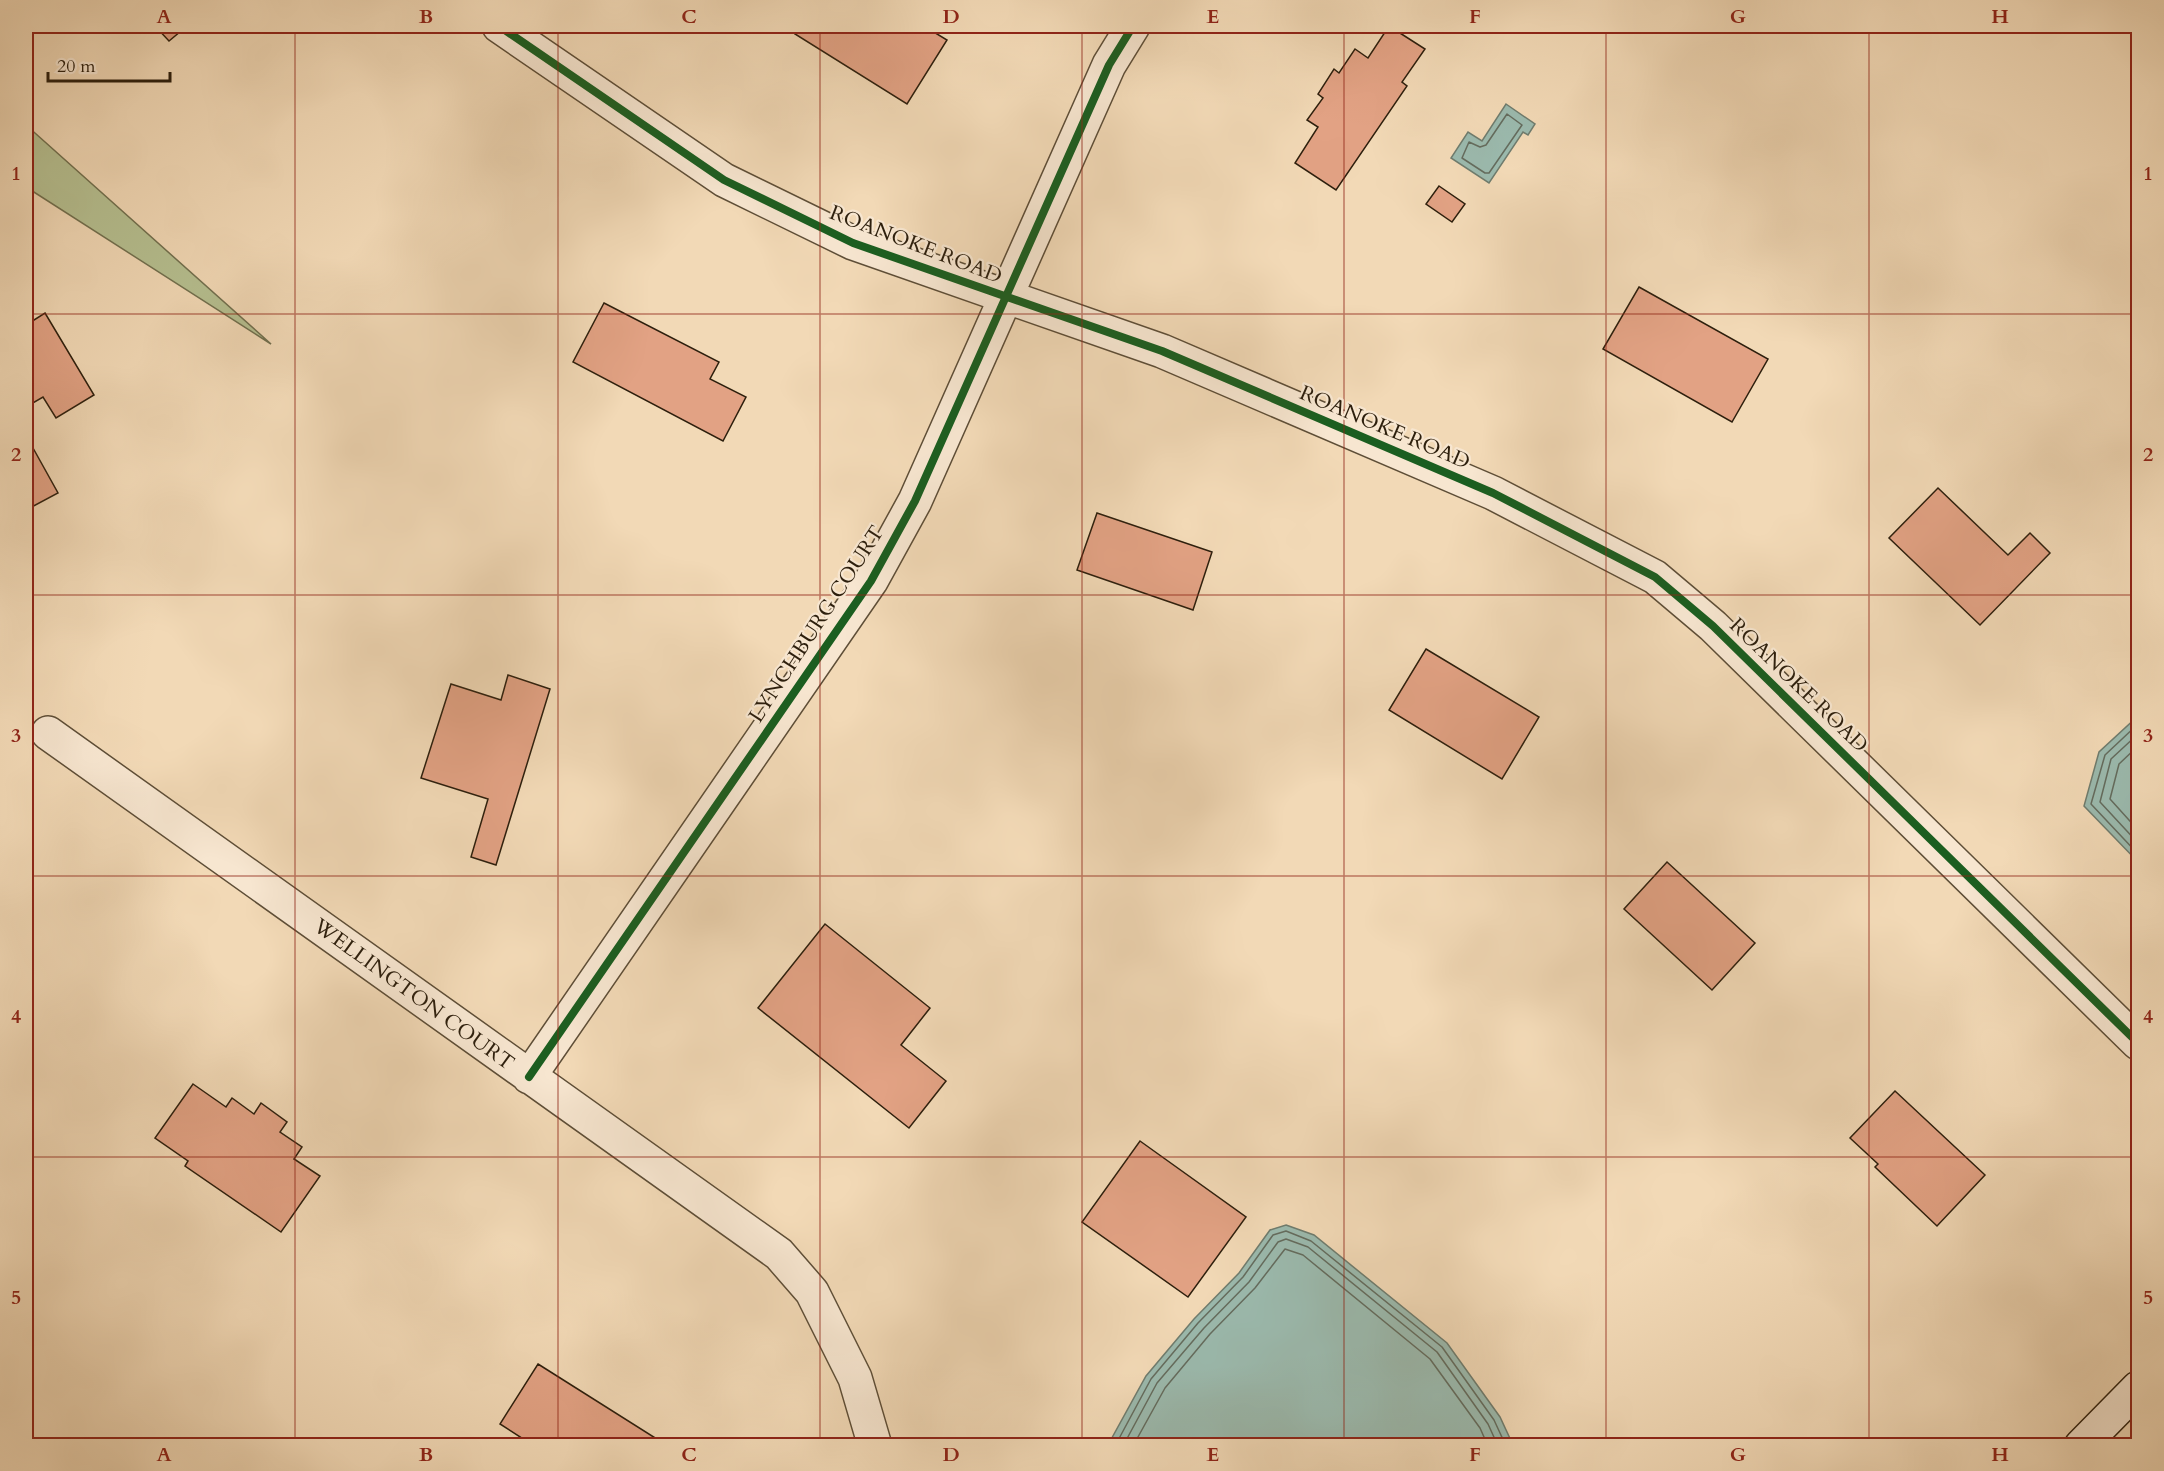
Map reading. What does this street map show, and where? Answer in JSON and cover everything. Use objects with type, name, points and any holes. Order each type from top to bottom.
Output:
[{"type":"street","name":"ROANOKE ROAD","points":[[499,26],[724,180],[853,243],[1183,360],[1493,493],[1655,577],[1713,626],[2139,1043]]},
{"type":"street","name":"LYNCHBURG COURT","points":[[530,1077],[871,581],[915,501],[1007,299],[1109,65],[1133,26]]},
{"type":"street","name":"WELLINGTON COURT","points":[[48,733],[779,1254],[812,1292],[855,1378],[875,1446]]},
{"type":"street","points":[[2081,1446],[2139,1388]]},
{"type":"green space","points":[[26,125],[271,344],[26,187]]},
{"type":"water","points":[[1506,104],[1535,124],[1528,135],[1523,132],[1489,183],[1451,158],[1468,132],[1482,141]]},
{"type":"water","points":[[2138,716],[2138,862],[2084,806],[2099,752]]},
{"type":"water","points":[[1286,1225],[1314,1235],[1447,1343],[1500,1417],[1513,1445],[1108,1445],[1146,1376],[1194,1319],[1239,1273],[1270,1230]]},
{"type":"building","points":[[155,26],[187,26],[169,41]]},
{"type":"building","points":[[800,26],[924,26],[947,40],[907,104],[795,34]]},
{"type":"building","points":[[1389,26],[1425,49],[1402,82],[1407,86],[1336,190],[1295,163],[1318,127],[1307,120],[1323,98],[1318,94],[1334,69],[1339,73],[1355,49],[1368,58]]},
{"type":"building","points":[[1439,186],[1465,204],[1452,222],[1426,204]]},
{"type":"building","points":[[1639,287],[1768,359],[1732,422],[1603,349]]},
{"type":"building","points":[[604,303],[719,362],[710,379],[746,397],[723,441],[573,362]]},
{"type":"building","points":[[45,313],[94,395],[56,418],[43,397],[26,407],[26,325]]},
{"type":"building","points":[[28,439],[58,493],[28,509],[26,505],[26,441]]},
{"type":"building","points":[[1938,488],[2008,555],[2030,533],[2050,553],[1980,625],[1889,538]]},
{"type":"building","points":[[1097,513],[1212,552],[1193,610],[1077,570]]},
{"type":"building","points":[[1426,649],[1539,717],[1502,779],[1389,710]]},
{"type":"building","points":[[508,675],[550,689],[496,865],[471,857],[488,799],[421,778],[451,684],[501,700]]},
{"type":"building","points":[[1667,862],[1755,943],[1712,990],[1624,909]]},
{"type":"building","points":[[825,924],[930,1008],[901,1045],[946,1081],[909,1128],[758,1008]]},
{"type":"building","points":[[193,1084],[226,1107],[232,1098],[254,1114],[261,1103],[287,1122],[280,1132],[302,1147],[294,1159],[320,1176],[281,1232],[185,1166],[188,1161],[155,1138]]},
{"type":"building","points":[[1895,1091],[1985,1175],[1937,1226],[1875,1167],[1878,1164],[1850,1138]]},
{"type":"building","points":[[1140,1141],[1246,1217],[1188,1297],[1082,1222]]},
{"type":"building","points":[[538,1364],[668,1446],[534,1446],[500,1424]]},
{"type":"cycle path","points":[[499,26],[724,180],[853,243],[1162,351],[1493,493],[1655,577],[1713,626],[2138,1043]]},
{"type":"cycle path","points":[[529,1077],[871,581],[915,501],[1109,65],[1133,26]]}]
